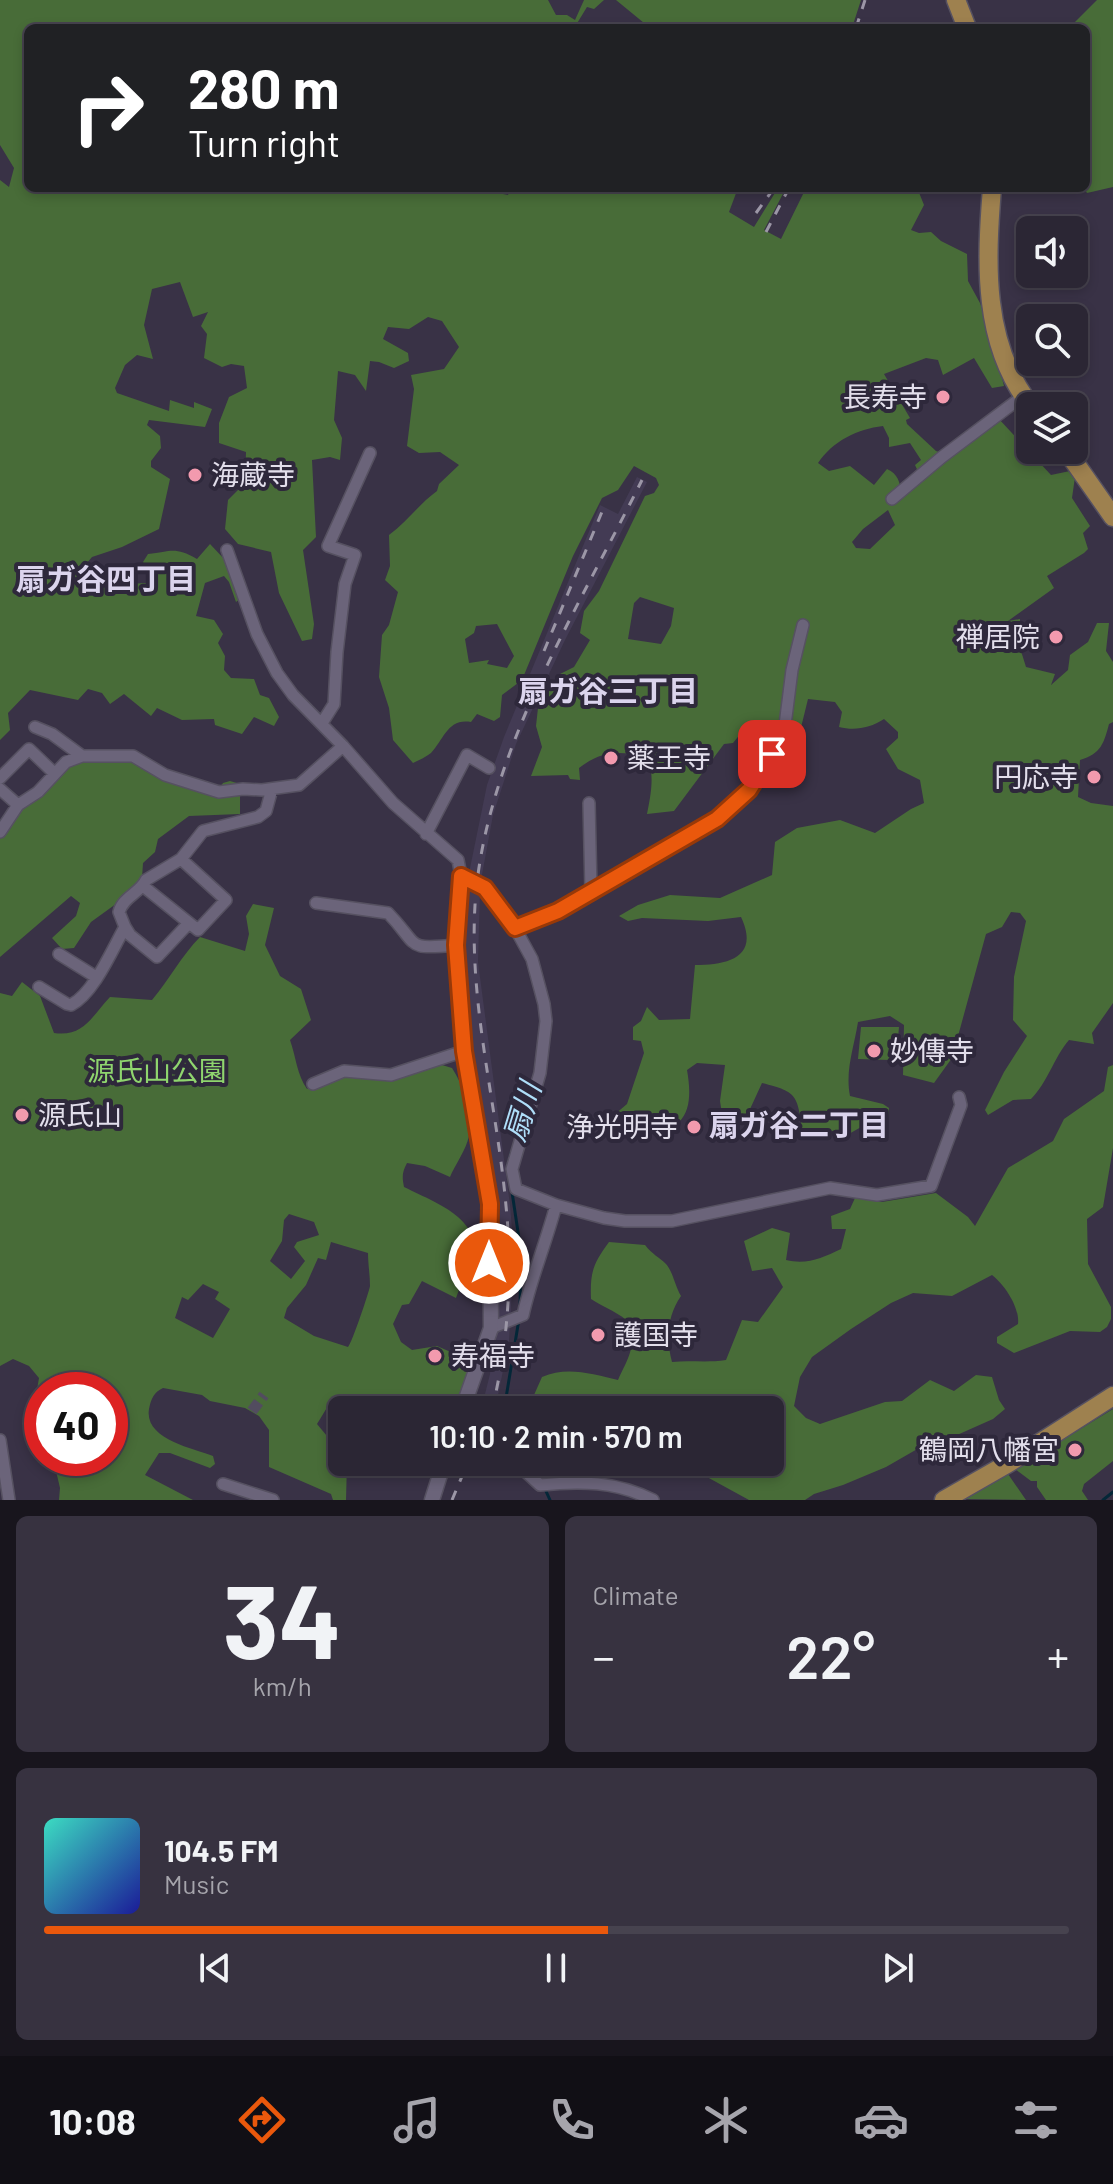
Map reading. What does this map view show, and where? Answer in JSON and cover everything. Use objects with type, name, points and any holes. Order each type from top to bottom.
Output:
[{"type":"main road","points":[[956,0],[965,24]]},
{"type":"main road","points":[[992,192],[988,247],[992,317],[1002,354],[1022,392]]},
{"type":"main road","points":[[1076,464],[1113,517]]},
{"type":"main road","points":[[944,1500],[1113,1396]]},
{"type":"street","points":[[892,499],[942,457],[1016,408]]},
{"type":"street","points":[[322,723],[334,704],[345,584],[355,555],[328,546],[370,453]]},
{"type":"street","points":[[227,550],[268,658],[293,695],[393,803],[458,860],[461,876],[456,945],[464,1051],[490,1204],[491,1328],[467,1396]]},
{"type":"street","points":[[515,928],[558,911],[717,819],[749,790],[772,754],[785,725],[792,670],[803,625]]},
{"type":"street","points":[[35,727],[52,734],[82,756]]},
{"type":"street","points":[[0,832],[18,805],[38,792],[66,762],[82,756],[133,756],[165,775],[183,778],[209,791],[272,789],[299,785],[343,746]]},
{"type":"street","points":[[0,778],[29,749],[54,773]]},
{"type":"street","points":[[426,834],[467,755],[489,768]]},
{"type":"street","points":[[0,789],[18,805]]},
{"type":"street","points":[[188,924],[157,957],[125,927],[120,908],[146,880],[181,859],[203,831],[258,817],[266,811],[272,789]]},
{"type":"street","points":[[589,803],[591,891]]},
{"type":"street","points":[[143,886],[198,930],[226,900],[181,859]]},
{"type":"street","points":[[461,876],[485,888],[515,928],[532,959],[546,1021],[540,1073],[512,1169],[516,1189],[556,1205],[625,1221],[672,1221],[830,1188],[877,1195],[931,1186],[961,1105],[959,1097]]},
{"type":"street","points":[[316,903],[388,913],[421,948],[456,945]]},
{"type":"street","points":[[39,987],[71,1005],[79,1001],[125,927]]},
{"type":"street","points":[[59,954],[96,977]]},
{"type":"street","points":[[313,1084],[344,1071],[391,1075],[464,1051]]},
{"type":"street","points":[[491,1328],[523,1315],[528,1289],[545,1248],[556,1205]]},
{"type":"street","points":[[0,1440],[9,1500]]},
{"type":"street","points":[[432,1500],[440,1476]]},
{"type":"street","points":[[530,1476],[540,1485],[571,1481],[620,1486],[653,1500]]},
{"type":"street","points":[[223,1484],[273,1500]]},
{"type":"shaded area","points":[[637,477],[647,482],[565,640],[516,744],[493,815],[481,880],[469,873],[487,785],[504,737],[600,505],[618,514]]},
{"type":"shaded area","points":[[466,887],[480,893],[478,962],[514,1254],[509,1341],[498,1396],[484,1396],[490,1374],[498,1271],[496,1211],[474,1066],[466,995]]},
{"type":"green space","points":[[0,0],[548,0],[556,15],[567,15],[575,20],[584,0],[604,0],[594,9],[587,7],[577,24],[24,24],[24,192],[498,192],[508,195],[509,192],[736,192],[729,212],[754,227],[776,192],[784,192],[764,230],[781,239],[804,192],[919,192],[924,205],[911,230],[931,232],[941,241],[967,254],[968,281],[990,331],[1004,386],[992,388],[974,358],[943,375],[938,360],[926,358],[884,374],[910,418],[906,420],[907,424],[936,451],[947,455],[998,418],[1016,437],[1016,464],[1041,464],[1051,475],[1070,471],[1075,477],[1072,498],[1090,526],[1083,533],[1088,549],[1047,576],[1054,588],[1008,621],[1020,619],[1021,651],[1026,667],[1055,674],[1051,685],[1068,670],[1070,655],[1088,642],[1097,623],[1109,623],[1106,651],[1113,662],[1113,722],[1109,724],[1097,751],[1080,760],[1078,797],[1091,803],[1113,806],[1113,1003],[1092,1033],[1094,1044],[1069,1040],[1031,1099],[1013,1100],[988,1115],[985,1110],[1027,1036],[1013,1020],[1014,977],[1026,921],[1020,913],[1011,912],[1002,927],[986,934],[952,1058],[934,1083],[903,1075],[904,1025],[890,1016],[858,1022],[849,1068],[850,1096],[889,1108],[884,1123],[863,1126],[847,1135],[822,1128],[803,1133],[797,1103],[790,1093],[762,1083],[745,1120],[722,1114],[720,1101],[725,1065],[697,1063],[687,1070],[688,1105],[679,1122],[660,1121],[643,1113],[625,1118],[622,1122],[607,1121],[627,1104],[644,1053],[641,1041],[633,1040],[633,1027],[641,1021],[647,1007],[659,1020],[690,1019],[695,965],[719,963],[738,956],[746,941],[741,917],[708,921],[642,918],[628,921],[619,916],[638,905],[670,895],[720,898],[772,875],[775,842],[797,828],[840,820],[875,833],[924,803],[920,780],[898,769],[886,749],[898,738],[898,732],[884,719],[862,728],[839,727],[842,712],[835,702],[808,699],[794,756],[787,765],[780,751],[790,733],[774,733],[765,725],[750,722],[733,743],[724,744],[674,811],[647,814],[651,776],[644,755],[617,753],[595,758],[579,768],[580,780],[570,779],[568,775],[531,776],[542,747],[536,726],[538,708],[560,674],[574,667],[590,640],[580,633],[584,611],[599,591],[645,496],[654,493],[659,485],[656,478],[634,466],[618,490],[602,498],[573,556],[522,680],[502,695],[500,717],[494,721],[477,714],[471,722],[457,723],[431,753],[413,763],[393,740],[389,708],[379,677],[382,635],[389,625],[398,592],[385,580],[390,566],[389,535],[437,491],[439,484],[459,465],[440,452],[419,453],[407,446],[414,389],[411,375],[444,369],[459,347],[442,321],[428,317],[409,329],[388,327],[383,339],[408,353],[409,361],[394,368],[370,361],[366,391],[355,375],[338,371],[334,420],[342,438],[340,460],[330,457],[312,460],[316,537],[303,550],[314,624],[312,639],[302,641],[279,593],[271,552],[238,544],[225,529],[228,500],[245,483],[246,452],[219,443],[219,423],[229,397],[247,388],[244,366],[231,364],[222,367],[204,358],[207,334],[201,326],[208,312],[193,317],[180,282],[152,289],[144,325],[153,359],[137,355],[125,365],[115,388],[117,393],[169,411],[170,400],[194,408],[194,402],[212,409],[205,427],[149,420],[147,425],[160,436],[161,448],[151,461],[151,467],[170,479],[159,529],[92,557],[78,578],[87,588],[108,569],[121,570],[126,584],[147,583],[154,579],[143,562],[148,554],[177,551],[197,559],[210,544],[226,561],[241,598],[236,602],[224,576],[205,583],[196,616],[214,620],[223,634],[218,643],[225,656],[224,670],[231,678],[254,679],[260,695],[269,698],[279,717],[274,726],[254,717],[242,734],[215,725],[214,719],[182,720],[157,708],[151,716],[124,694],[110,704],[102,693],[88,689],[78,700],[30,690],[8,713],[10,730],[0,740],[0,180],[9,187],[14,168],[0,145]],"holes":[[[883,426],[889,438],[889,447],[910,443],[921,460],[915,465],[921,478],[901,493],[898,479],[887,469],[874,485],[850,466],[829,471],[818,463],[838,442],[855,433]],[[888,510],[895,525],[870,549],[856,548],[852,542],[863,529]],[[640,597],[674,608],[671,626],[661,644],[628,639],[634,603]],[[497,624],[514,656],[507,668],[487,664],[489,660],[469,663],[465,639],[474,633],[476,626]]]},
{"type":"green space","points":[[616,0],[861,0],[853,24],[644,23]]},
{"type":"green space","points":[[1097,0],[1113,0],[1113,187],[1087,193],[1090,192],[1090,24],[1073,24]]},
{"type":"green space","points":[[84,754],[129,760],[166,779],[216,794],[223,783],[230,781],[240,784],[240,814],[189,816],[158,839],[155,852],[143,863],[142,878],[120,901],[91,922],[74,948],[62,949],[52,938],[76,916],[80,903],[71,896],[0,957],[0,830],[51,775]]},
{"type":"green space","name":"源氏山公園","points":[[253,904],[274,908],[265,945],[280,976],[301,989],[311,1020],[290,1040],[307,1089],[333,1070],[410,1072],[442,1065],[452,1068],[460,1083],[467,1100],[470,1127],[465,1147],[450,1177],[425,1166],[407,1163],[403,1180],[404,1187],[447,1209],[467,1227],[474,1239],[478,1272],[460,1287],[456,1298],[422,1281],[409,1304],[402,1305],[393,1324],[401,1342],[412,1350],[437,1346],[471,1361],[460,1396],[328,1396],[328,1406],[317,1424],[328,1437],[328,1476],[347,1476],[346,1500],[333,1500],[331,1494],[269,1467],[269,1430],[259,1416],[245,1408],[210,1401],[202,1395],[163,1388],[155,1394],[149,1409],[149,1419],[154,1428],[171,1441],[213,1456],[215,1464],[210,1468],[170,1453],[159,1453],[145,1475],[193,1500],[59,1500],[57,1476],[128,1476],[128,1372],[34,1372],[29,1366],[13,1359],[0,1366],[0,993],[12,996],[22,982],[40,996],[54,1033],[73,1032],[86,1024],[110,997],[152,1000],[200,937],[245,951],[249,934],[246,916]],"holes":[[[289,1214],[314,1222],[319,1235],[297,1242],[294,1247],[305,1261],[291,1279],[270,1261],[282,1241],[284,1220]],[[331,1242],[368,1253],[370,1286],[348,1347],[314,1336],[284,1318],[287,1308],[306,1285],[318,1258],[326,1260]],[[203,1284],[219,1292],[215,1299],[230,1309],[213,1338],[175,1318],[182,1297],[188,1300]]]},
{"type":"green space","points":[[861,1027],[899,1027],[897,1050],[889,1060],[858,1059]]},
{"type":"green space","points":[[1113,1065],[1113,1148],[1103,1207],[1087,1219],[1088,1264],[1111,1307],[1107,1327],[1100,1332],[1070,1331],[1014,1353],[997,1343],[997,1337],[1018,1324],[1017,1311],[1002,1285],[992,1275],[952,1296],[913,1293],[891,1303],[812,1357],[800,1377],[794,1406],[806,1418],[820,1424],[885,1402],[902,1401],[930,1380],[954,1391],[976,1375],[992,1377],[1005,1409],[993,1419],[948,1439],[933,1440],[886,1467],[805,1500],[749,1500],[707,1476],[784,1476],[784,1396],[534,1396],[542,1377],[561,1372],[618,1380],[631,1348],[631,1324],[591,1299],[594,1269],[609,1242],[645,1245],[670,1271],[681,1296],[669,1328],[672,1362],[726,1360],[742,1320],[758,1322],[783,1287],[772,1268],[752,1271],[744,1241],[772,1228],[790,1233],[786,1260],[808,1261],[827,1255],[841,1249],[846,1229],[832,1229],[831,1216],[850,1209],[855,1198],[882,1202],[936,1193],[975,1226],[1008,1168],[1053,1141],[1064,1119],[1104,1091],[1108,1067]]},
{"type":"green space","name":"鶴岡八幡宮","points":[[1113,1409],[1113,1461],[1084,1484],[1082,1491],[1088,1500],[1046,1500],[1037,1487],[1037,1481],[1031,1481],[1015,1469]]},
{"type":"green space","points":[[1008,1474],[1026,1500],[963,1499]]},
{"type":"waterway","name":"扇川","points":[[507,1169],[511,1153]]},
{"type":"waterway","name":"扇川","points":[[512,1192],[521,1252],[520,1308]]},
{"type":"waterway","points":[[476,1241],[459,1282],[484,1292]]},
{"type":"waterway","name":"扇川","points":[[506,1396],[519,1319]]},
{"type":"waterway","name":"扇川","points":[[545,1489],[550,1500]]},
{"type":"waterway","points":[[1103,1500],[1113,1492]]},
{"type":"tunnel","points":[[252,1411],[264,1395]]},
{"type":"railway","points":[[857,24],[865,0]]},
{"type":"railway","points":[[756,213],[771,192]]},
{"type":"railway","points":[[766,232],[787,192]]},
{"type":"railway","points":[[495,1396],[505,1334],[509,1258],[502,1168],[476,981],[475,905],[482,850],[496,795],[538,686],[642,480]]},
{"type":"railway","points":[[544,651],[604,507]]},
{"type":"railway","points":[[452,1500],[462,1476]]},
{"type":"place","name":"長寿寺","points":[[943,397]]},
{"type":"place","name":"海蔵寺","points":[[195,475]]},
{"type":"place","name":"禅居院","points":[[1056,637]]},
{"type":"place","name":"薬王寺","points":[[611,758]]},
{"type":"place","name":"円応寺","points":[[1094,777]]},
{"type":"place","name":"妙傳寺","points":[[874,1051]]},
{"type":"place","name":"源氏山","points":[[22,1115]]},
{"type":"place","name":"浄光明寺","points":[[694,1127]]},
{"type":"place","name":"護国寺","points":[[598,1335]]},
{"type":"place","name":"寿福寺","points":[[435,1356]]},
{"type":"place","name":"鶴岡八幡宮","points":[[1075,1450]]},
{"type":"district","name":"扇ガ谷四丁目","points":[[106,580]]},
{"type":"district","name":"扇ガ谷三丁目","points":[[608,692]]},
{"type":"district","name":"扇ガ谷二丁目","points":[[799,1126]]},
{"type":"route","points":[[489,1263],[490,1204],[464,1051],[456,945],[461,876],[485,888],[515,928],[558,911],[717,819],[749,790],[772,754]]}]
